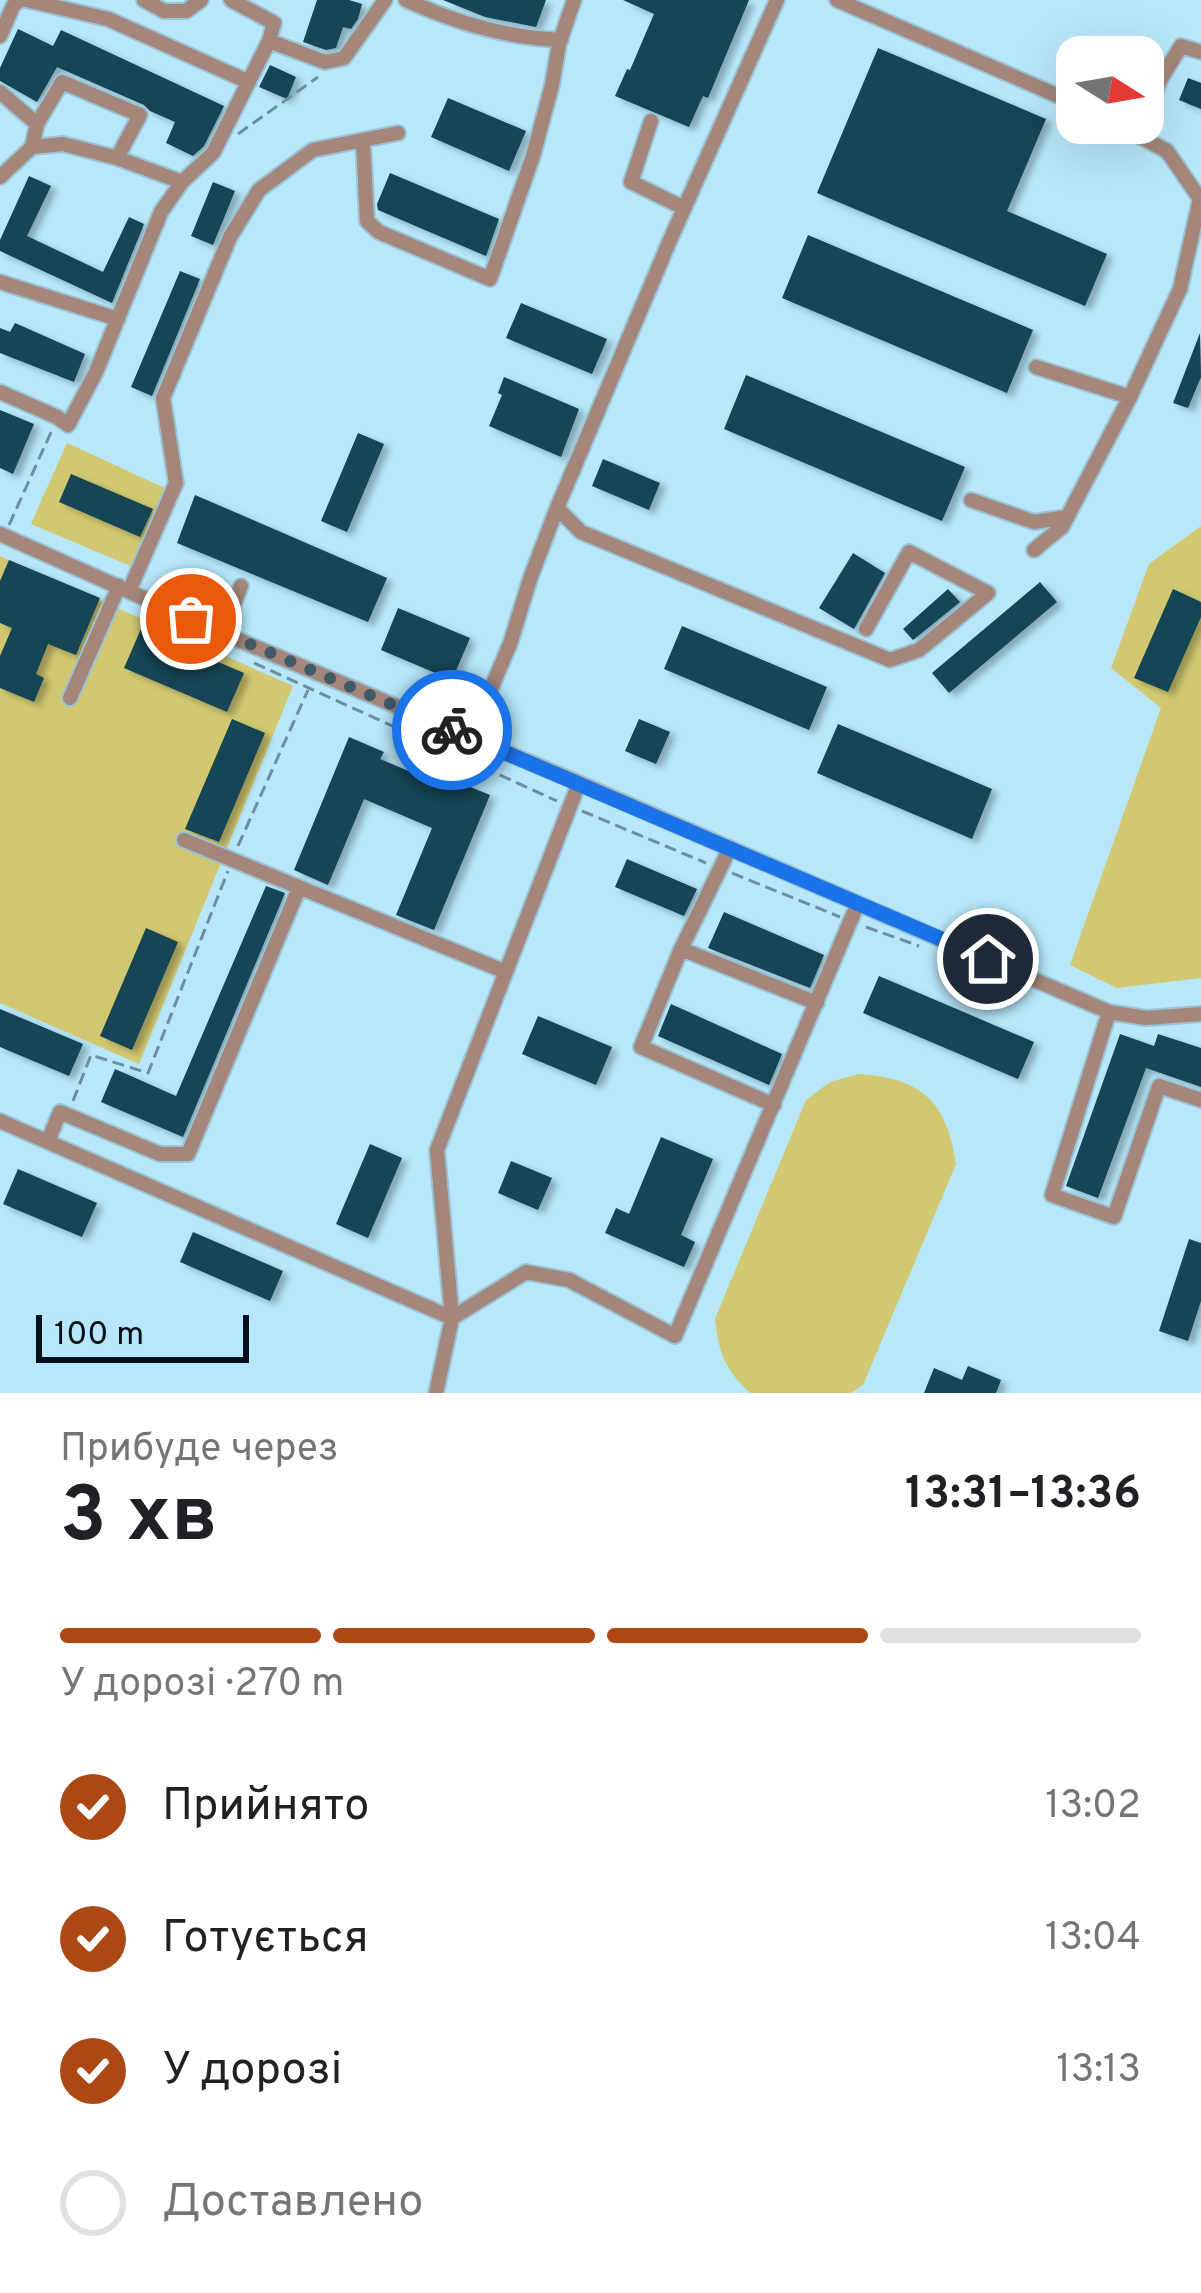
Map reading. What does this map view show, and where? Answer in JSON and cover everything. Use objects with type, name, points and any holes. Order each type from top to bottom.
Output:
[{"type":"street","points":[[0,36],[13,6],[23,0],[109,19],[250,82]]},
{"type":"street","points":[[144,0],[164,11],[186,11],[201,0]]},
{"type":"street","points":[[0,392],[68,425],[96,372],[161,212],[182,182],[213,153],[269,41],[274,23],[231,0]]},
{"type":"street","points":[[269,41],[325,62],[344,58],[385,0]]},
{"type":"street","points":[[406,0],[437,14],[529,39],[561,40]]},
{"type":"street","points":[[363,140],[367,221],[379,232],[490,279],[533,156],[574,0]]},
{"type":"street","points":[[470,738],[510,644],[557,508],[777,0]]},
{"type":"street","points":[[837,0],[1056,95]]},
{"type":"street","points":[[1164,73],[1180,46],[1201,52]]},
{"type":"street","points":[[0,177],[32,147],[37,124],[62,82],[140,115],[117,158]]},
{"type":"street","points":[[0,92],[37,124]]},
{"type":"street","points":[[651,121],[631,182],[684,208]]},
{"type":"street","points":[[70,698],[176,483],[163,398],[230,237],[260,190],[313,150],[398,133]]},
{"type":"street","points":[[32,147],[63,144],[182,182]]},
{"type":"street","points":[[1034,550],[1062,527],[1180,289],[1200,199],[1167,151],[1155,144]]},
{"type":"street","points":[[0,282],[118,320]]},
{"type":"street","points":[[1036,367],[1130,397]]},
{"type":"street","points":[[971,500],[1034,522],[1067,517]]},
{"type":"street","points":[[557,508],[581,532],[890,660],[919,650],[988,592],[909,552],[866,629]]},
{"type":"street","points":[[2,534],[222,633],[1109,1012],[1146,1018],[1196,1016]]},
{"type":"street","points":[[222,633],[241,586]]},
{"type":"street","points":[[436,1393],[452,1318],[436,1150],[579,783]]},
{"type":"street","points":[[184,840],[506,972]]},
{"type":"street","points":[[730,848],[641,1047],[774,1105]]},
{"type":"street","points":[[47,1141],[60,1112],[160,1154],[188,1154],[299,888]]},
{"type":"street","points":[[452,1318],[526,1272],[569,1280],[675,1336],[858,903]]},
{"type":"street","points":[[681,950],[817,1004]]},
{"type":"street","points":[[1109,1012],[1052,1196],[1114,1217],[1159,1086],[1201,1100]]},
{"type":"street","points":[[0,1121],[452,1318]]},
{"type":"path","points":[[213,153],[344,58]]},
{"type":"path","points":[[2,534],[57,417]]},
{"type":"path","points":[[250,661],[569,806],[852,922]]},
{"type":"path","points":[[67,1115],[91,1055],[148,1073],[232,860],[308,689]]},
{"type":"shaded area","points":[[67,443],[167,489],[133,567],[31,524]]},
{"type":"shaded area","points":[[1201,526],[1201,978],[1117,988],[1070,965],[1161,708],[1111,668],[1149,564]]},
{"type":"shaded area","points":[[0,556],[293,686],[139,1064],[0,1003]]},
{"type":"shaded area","points":[[859,1074],[899,1081],[928,1097],[946,1124],[956,1164],[863,1385],[851,1393],[750,1393],[725,1360],[715,1319],[806,1100],[830,1082]]},
{"type":"building","points":[[317,0],[362,4],[351,29],[343,27],[336,48],[326,50],[303,42]]},
{"type":"building","points":[[443,0],[546,0],[536,27],[485,17]]},
{"type":"building","points":[[623,0],[749,0],[708,98],[703,96],[689,127],[615,96],[654,14]]},
{"type":"building","points":[[18,29],[53,46],[61,30],[224,106],[204,146],[193,156],[166,143],[175,122],[57,67],[37,102],[0,81],[0,68]]},
{"type":"building","points":[[878,48],[1046,119],[1007,211],[1107,254],[1085,306],[817,193]]},
{"type":"building","points":[[270,65],[296,77],[287,99],[259,87]]},
{"type":"building","points":[[1188,78],[1201,83],[1201,109],[1179,100]]},
{"type":"building","points":[[448,98],[526,131],[509,171],[431,137]]},
{"type":"building","points":[[390,173],[499,219],[486,256],[378,210]]},
{"type":"building","points":[[29,176],[51,186],[27,236],[103,272],[129,217],[144,224],[112,303],[0,251],[0,240]]},
{"type":"building","points":[[213,182],[235,191],[213,245],[191,236]]},
{"type":"building","points":[[808,235],[1033,330],[1007,393],[782,298]]},
{"type":"building","points":[[180,271],[200,279],[152,396],[131,387]]},
{"type":"building","points":[[521,303],[607,339],[592,374],[506,338]]},
{"type":"building","points":[[15,323],[85,354],[74,382],[0,353],[0,328],[10,332]]},
{"type":"building","points":[[1200,333],[1201,377],[1188,408],[1173,403]]},
{"type":"building","points":[[746,375],[965,467],[942,521],[724,429]]},
{"type":"building","points":[[504,377],[579,409],[561,457],[489,426]]},
{"type":"building","points":[[0,410],[34,424],[13,474],[0,468]]},
{"type":"building","points":[[358,433],[384,444],[347,532],[321,521]]},
{"type":"building","points":[[603,459],[660,483],[649,510],[592,486]]},
{"type":"building","points":[[71,474],[153,509],[140,537],[59,502]]},
{"type":"building","points":[[195,495],[387,578],[368,622],[177,543]]},
{"type":"building","points":[[853,553],[885,573],[854,629],[819,608]]},
{"type":"building","points":[[9,560],[100,598],[76,655],[48,644],[36,674],[44,678],[34,702],[0,688],[0,656],[12,628],[0,623],[0,581]]},
{"type":"building","points":[[1040,582],[1057,602],[949,693],[932,673]]},
{"type":"building","points":[[948,589],[960,602],[913,640],[903,629]]},
{"type":"building","points":[[1173,589],[1201,602],[1201,617],[1168,692],[1134,678]]},
{"type":"building","points":[[398,608],[470,638],[452,680],[381,650]]},
{"type":"building","points":[[682,626],[827,687],[809,730],[664,669]]},
{"type":"building","points":[[141,629],[244,673],[227,712],[124,668]]},
{"type":"building","points":[[232,719],[265,733],[219,842],[185,829]]},
{"type":"building","points":[[639,719],[670,732],[656,764],[625,751]]},
{"type":"building","points":[[838,724],[992,789],[972,839],[817,773]]},
{"type":"building","points":[[349,737],[384,752],[380,759],[449,788],[453,780],[490,795],[434,930],[396,915],[432,828],[364,799],[328,885],[294,870]]},
{"type":"building","points":[[627,859],[697,889],[684,916],[615,887]]},
{"type":"building","points":[[266,886],[285,893],[183,1137],[101,1102],[115,1069],[176,1096]]},
{"type":"building","points":[[724,912],[824,955],[810,988],[708,948]]},
{"type":"building","points":[[146,928],[178,942],[132,1050],[100,1036]]},
{"type":"building","points":[[879,976],[1034,1042],[1018,1079],[863,1013]]},
{"type":"building","points":[[671,1004],[782,1054],[769,1085],[658,1036]]},
{"type":"building","points":[[0,1009],[83,1044],[69,1076],[0,1047]]},
{"type":"building","points":[[538,1016],[612,1047],[596,1085],[522,1054]]},
{"type":"building","points":[[1120,1034],[1154,1046],[1158,1034],[1201,1048],[1201,1087],[1146,1068],[1098,1198],[1066,1186]]},
{"type":"building","points":[[661,1137],[713,1159],[681,1235],[695,1242],[684,1267],[605,1233],[616,1208],[629,1214]]},
{"type":"building","points":[[370,1144],[402,1158],[368,1238],[336,1224]]},
{"type":"building","points":[[511,1161],[552,1178],[538,1210],[498,1193]]},
{"type":"building","points":[[18,1169],[97,1203],[82,1237],[3,1204]]},
{"type":"building","points":[[193,1232],[283,1271],[270,1301],[180,1262]]},
{"type":"building","points":[[1189,1239],[1201,1243],[1201,1301],[1188,1341],[1159,1331]]},
{"type":"building","points":[[968,1366],[1001,1380],[996,1393],[924,1393],[934,1368],[962,1380]]},
{"type":"way so far","points":[[191,619],[452,730]]},
{"type":"route","points":[[452,730],[988,959]]}]
